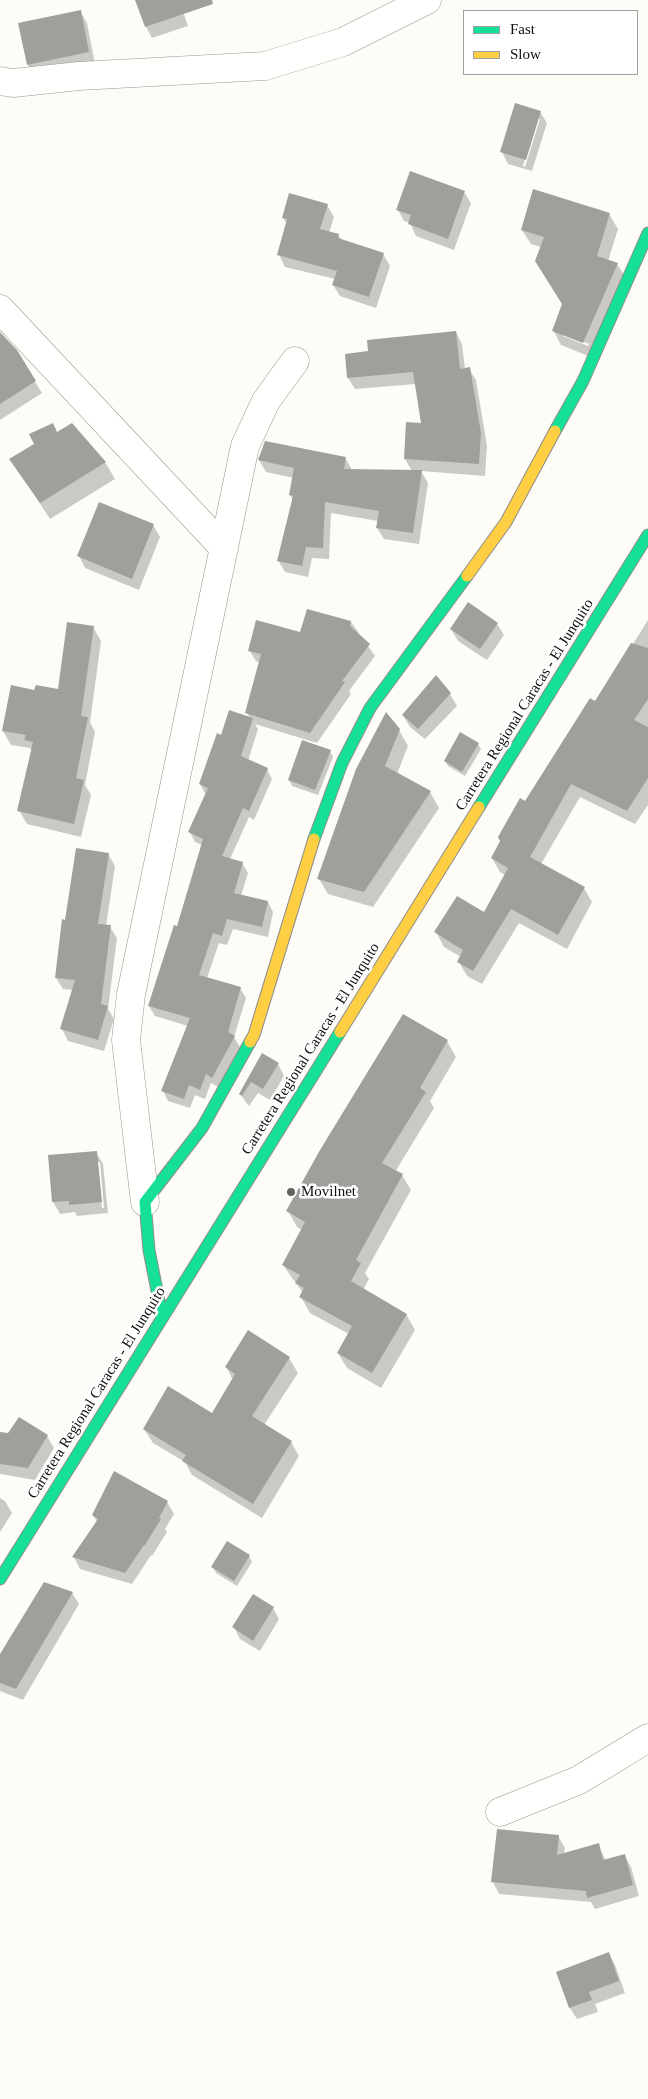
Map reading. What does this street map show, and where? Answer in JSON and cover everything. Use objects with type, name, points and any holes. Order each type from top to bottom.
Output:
[{"type":"main road","points":[[162,1316],[149,1250],[145,1202],[202,1128],[254,1035],[308,856],[342,763],[370,708],[506,522],[583,381],[648,233]]},
{"type":"main road","name":"Carretera Regional Caracas - El Junquito","points":[[0,1579],[648,535]]},
{"type":"street","points":[[0,81],[13,83],[79,76],[265,66],[343,42],[427,0]]},
{"type":"street","points":[[0,308],[224,548]]},
{"type":"street","points":[[145,1202],[126,1040],[131,994],[246,446],[266,401],[295,361]]},
{"type":"street","points":[[500,1812],[579,1780],[648,1738]]},
{"type":"building","points":[[135,0],[212,0],[213,4],[145,27]]},
{"type":"building","points":[[81,10],[89,52],[27,65],[18,23]]},
{"type":"building","points":[[515,103],[541,111],[526,160],[500,152]]},
{"type":"building","points":[[410,171],[465,191],[448,239],[408,224],[411,215],[396,210]]},
{"type":"building","points":[[533,189],[610,213],[597,256],[618,263],[583,343],[552,331],[562,304],[535,261],[544,237],[521,230]]},
{"type":"building","points":[[289,193],[328,204],[320,229],[339,234],[338,238],[384,253],[369,297],[332,285],[337,271],[277,255],[287,219],[282,218]]},
{"type":"building","points":[[456,331],[460,369],[470,367],[481,433],[479,464],[404,459],[406,422],[421,423],[413,372],[347,378],[345,354],[368,351],[367,340]]},
{"type":"building","points":[[0,332],[17,350],[36,381],[0,404]]},
{"type":"building","points":[[53,423],[57,432],[72,423],[106,462],[40,503],[9,459],[34,444],[29,434]]},
{"type":"building","points":[[265,441],[346,457],[344,469],[422,470],[413,533],[376,528],[379,511],[325,502],[323,548],[306,547],[302,566],[277,561],[293,496],[289,495],[294,468],[258,460]]},
{"type":"building","points":[[99,502],[154,524],[132,579],[77,556]]},
{"type":"building","points":[[468,602],[498,623],[480,649],[450,629]]},
{"type":"building","points":[[307,609],[351,621],[350,626],[370,644],[342,681],[345,682],[310,733],[245,713],[261,654],[248,651],[256,620],[300,632]]},
{"type":"building","points":[[67,622],[94,626],[81,716],[88,717],[76,778],[84,780],[74,824],[17,811],[33,742],[24,740],[26,735],[2,731],[11,685],[34,690],[36,685],[58,689]]},
{"type":"building","points":[[631,643],[648,648],[648,699],[634,720],[648,727],[648,778],[627,811],[571,784],[530,857],[585,887],[558,935],[511,909],[473,971],[457,962],[463,950],[434,932],[457,896],[484,912],[508,868],[491,858],[500,841],[498,837],[520,798],[525,801],[590,698],[595,701]]},
{"type":"building","points":[[436,675],[451,693],[418,729],[402,715]]},
{"type":"building","points":[[229,710],[253,718],[241,756],[268,768],[249,811],[243,808],[222,856],[243,862],[234,893],[268,901],[262,927],[227,919],[222,936],[213,933],[199,975],[241,987],[228,1032],[235,1036],[212,1078],[206,1074],[200,1090],[189,1085],[184,1099],[161,1091],[190,1018],[148,1006],[174,925],[177,926],[203,839],[188,832],[208,788],[199,784],[217,733],[221,735]]},
{"type":"building","points":[[386,712],[400,729],[385,766],[431,791],[364,892],[317,879],[356,769]]},
{"type":"building","points":[[460,732],[479,743],[462,772],[444,761]]},
{"type":"building","points":[[302,740],[331,750],[315,790],[288,780]]},
{"type":"building","points":[[76,848],[109,853],[98,924],[111,925],[101,1004],[108,1006],[98,1040],[60,1029],[75,980],[55,978],[62,919],[65,920]]},
{"type":"building","points":[[403,1014],[448,1040],[420,1088],[426,1092],[382,1163],[403,1174],[356,1260],[361,1263],[351,1281],[407,1314],[372,1373],[337,1353],[352,1326],[299,1297],[304,1288],[295,1283],[300,1275],[282,1265],[305,1222],[286,1211],[320,1150]]},
{"type":"building","points":[[262,1053],[279,1063],[263,1089],[251,1082],[242,1096],[239,1094]]},
{"type":"building","points":[[97,1151],[102,1202],[69,1205],[69,1201],[52,1202],[48,1155]]},
{"type":"building","points":[[248,1330],[290,1357],[252,1416],[292,1441],[253,1504],[182,1461],[186,1455],[143,1429],[168,1386],[212,1413],[235,1374],[225,1367]]},
{"type":"building","points":[[19,1417],[48,1435],[28,1468],[0,1464],[0,1432],[8,1433]]},
{"type":"building","points":[[114,1471],[168,1501],[159,1518],[161,1519],[125,1573],[72,1557],[98,1519],[92,1515]]},
{"type":"building","points":[[227,1541],[250,1555],[234,1581],[211,1567]]},
{"type":"building","points":[[44,1582],[73,1592],[16,1689],[0,1683],[0,1654]]},
{"type":"building","points":[[253,1594],[274,1607],[253,1641],[232,1627]]},
{"type":"building","points":[[497,1829],[559,1835],[557,1855],[599,1843],[603,1860],[625,1854],[633,1885],[587,1898],[586,1891],[491,1882]]},
{"type":"building","points":[[609,1952],[619,1981],[589,1992],[592,2000],[569,2008],[556,1972]]},
{"type":"traffic: fast","points":[[555,431],[583,381],[648,233]]},
{"type":"traffic: fast","points":[[479,807],[648,535]]},
{"type":"traffic: fast","points":[[314,839],[342,763],[370,708],[467,576]]},
{"type":"traffic: fast","points":[[0,1579],[340,1032]]},
{"type":"traffic: fast","points":[[162,1316],[149,1250],[145,1202],[202,1128],[250,1042]]},
{"type":"traffic: slow","points":[[467,576],[506,522],[555,431]]},
{"type":"traffic: slow","points":[[340,1032],[479,807]]},
{"type":"traffic: slow","points":[[250,1042],[254,1035],[314,839]]},
{"type":"place","name":"Movilnet","points":[[291,1192]]}]
